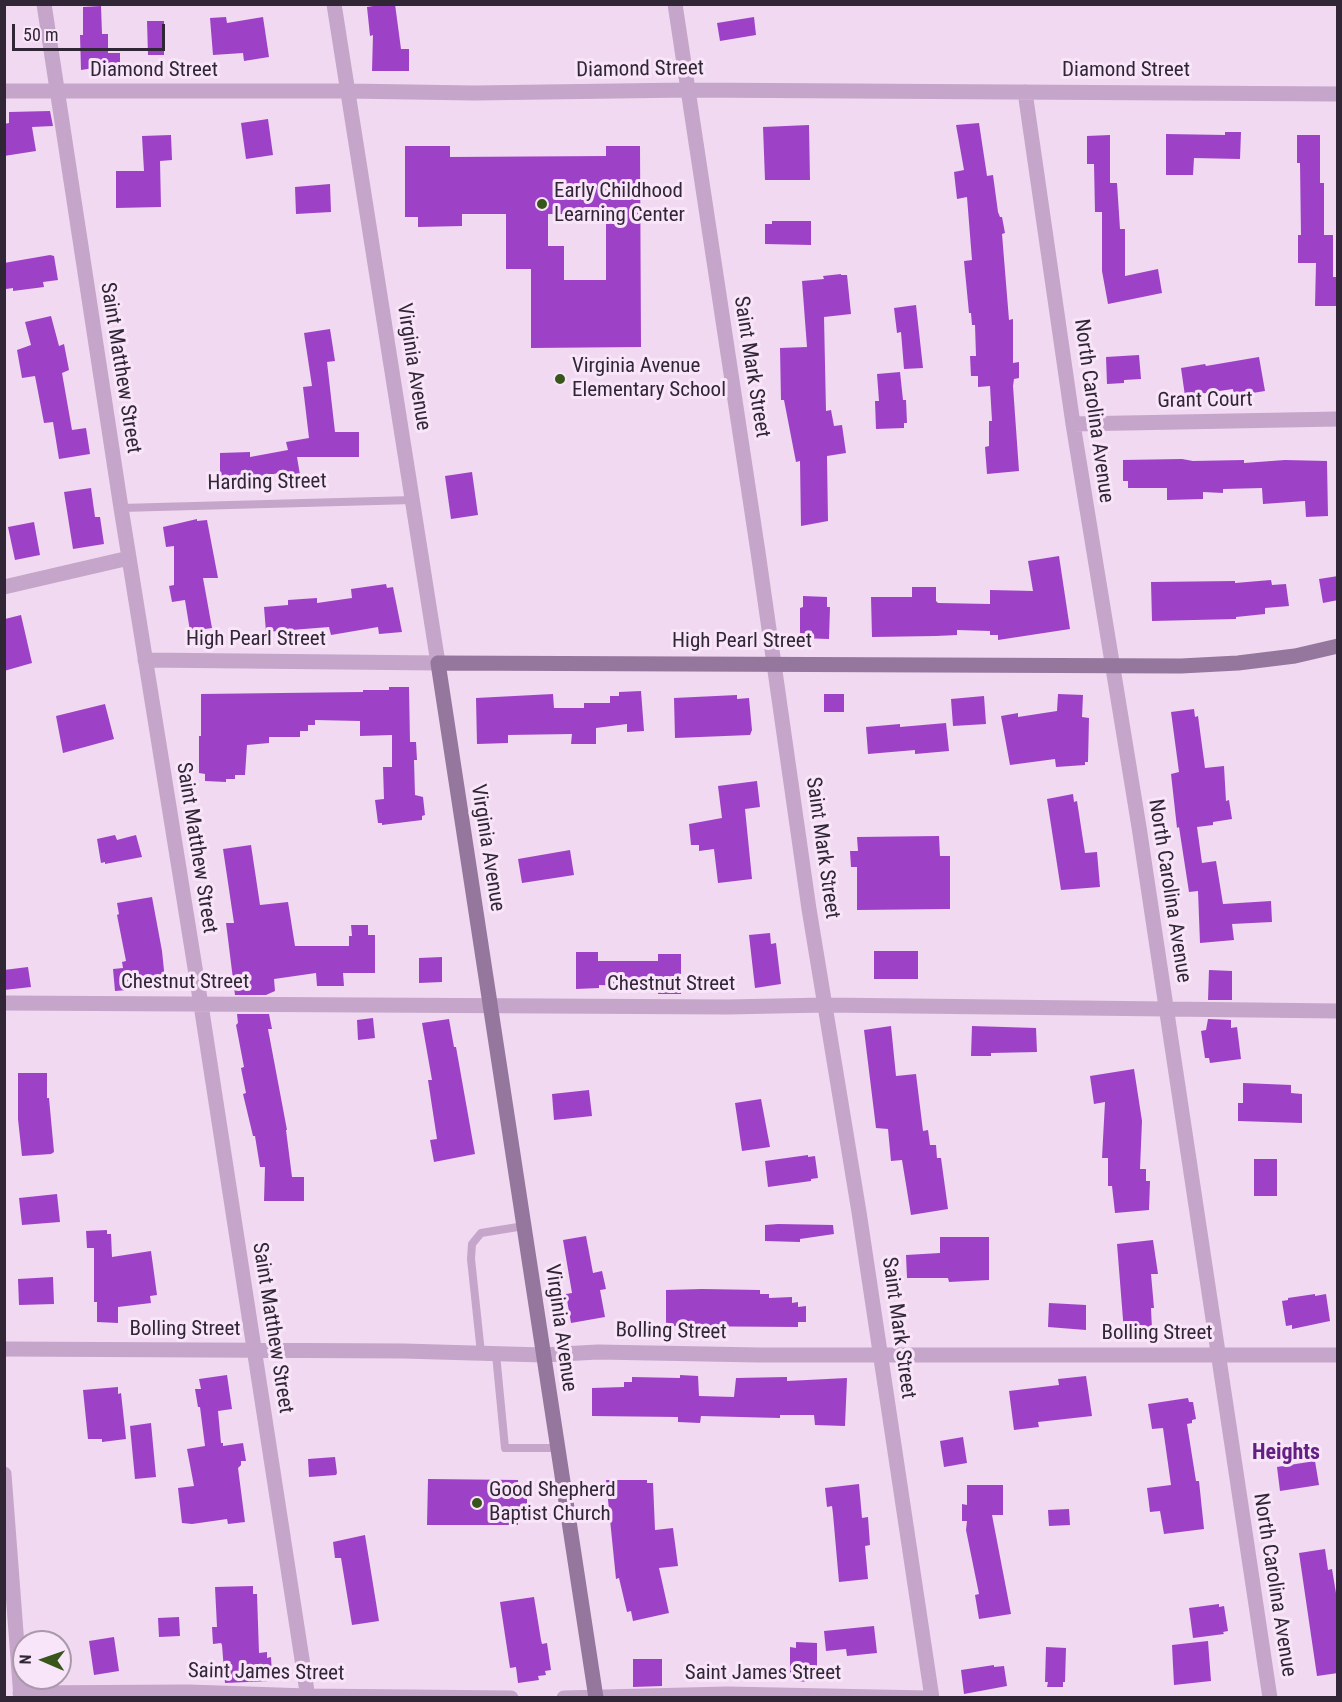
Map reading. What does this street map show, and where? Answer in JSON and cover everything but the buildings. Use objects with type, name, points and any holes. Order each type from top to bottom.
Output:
[{"type":"street","name":"Saint Matthew Street","points":[[44,4],[308,1697]]},
{"type":"street","name":"Virginia Avenue","points":[[334,4],[413,500],[596,1697]]},
{"type":"street","name":"Saint Mark Street","points":[[675,4],[825,1005],[859,1212],[932,1698]]},
{"type":"street","name":"Diamond Street","points":[[4,92],[474,93],[688,90],[1338,94]]},
{"type":"street","name":"North Carolina Avenue","points":[[1025,92],[1073,424],[1166,1010],[1270,1698]]},
{"type":"street","name":"Grant Court","points":[[1073,424],[1338,419]]},
{"type":"street","points":[[4,587],[129,558]]},
{"type":"street","name":"High Pearl Street","points":[[145,660],[1181,666],[1238,663],[1295,656],[1338,646]]},
{"type":"street","name":"Chestnut Street","points":[[4,1003],[728,1007],[825,1005],[1338,1011]]},
{"type":"street","name":"Bolling Street","points":[[4,1349],[543,1355],[598,1352],[881,1355],[1338,1355]]},
{"type":"street","points":[[4,1474],[20,1695]]},
{"type":"street","name":"Saint James Street","points":[[564,1698],[748,1694],[927,1698]]},
{"type":"street","name":"Saint James Street","points":[[20,1695],[511,1698]]},
{"type":"lane","name":"Harding Street","points":[[121,508],[413,500]]},
{"type":"lane","points":[[524,1226],[481,1233],[472,1244],[471,1259],[506,1448],[557,1448]]},
{"type":"place","name":"Early Childhood Learning Center","points":[[542,204]]},
{"type":"place","name":"Virginia Avenue Elementary School","points":[[560,379]]},
{"type":"place","name":"Good Shepherd Baptist Church","points":[[477,1503]]},
{"type":"district","name":"Heights","points":[[1286,1453]]}]
